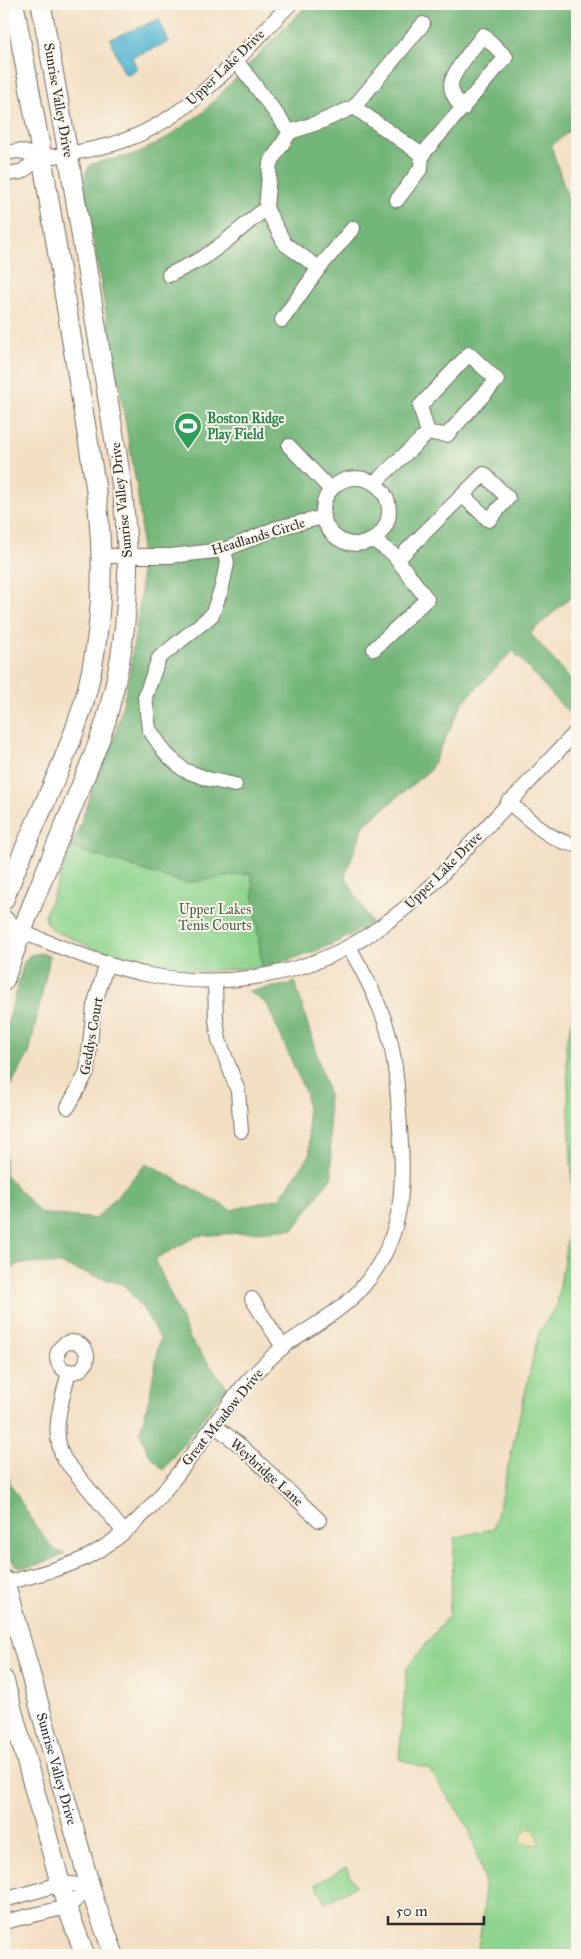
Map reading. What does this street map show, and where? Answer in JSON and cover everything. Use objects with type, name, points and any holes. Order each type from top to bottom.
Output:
[{"type":"main road","name":"Sunrise Valley Drive","points":[[4,900],[53,783],[84,702],[98,630],[102,556],[101,525],[95,483],[42,157],[14,4]]},
{"type":"main road","name":"Sunrise Valley Drive","points":[[4,981],[12,931],[92,760],[107,718],[124,638],[128,597],[129,556],[120,473],[68,153],[41,4]]},
{"type":"main road","name":"Sunrise Valley Drive","points":[[4,1583],[90,1888],[114,1955]]},
{"type":"main road","name":"Sunrise Valley Drive","points":[[4,1680],[67,1907],[85,1955]]},
{"type":"street","name":"Upper Lake Drive","points":[[42,157],[113,144],[153,128],[177,114],[199,96],[290,4]]},
{"type":"street","points":[[318,268],[285,244],[266,208],[270,162],[290,132],[320,122],[354,107],[423,24]]},
{"type":"street","points":[[397,200],[421,168],[422,155],[462,109],[506,57],[483,35],[450,83],[454,97],[462,109]]},
{"type":"street","points":[[235,59],[290,132]]},
{"type":"street","points":[[354,107],[422,155]]},
{"type":"street","points":[[4,153],[18,151],[42,157]]},
{"type":"street","points":[[4,174],[21,172],[42,157]]},
{"type":"street","points":[[169,275],[203,258],[226,242],[266,208]]},
{"type":"street","points":[[282,320],[318,268],[353,228]]},
{"type":"street","points":[[374,484],[428,433],[447,435],[497,380],[469,354],[420,406],[428,433]]},
{"type":"street","points":[[289,446],[331,490],[347,479],[357,478],[374,484],[386,497],[389,517],[385,527],[373,540],[397,560],[427,599],[374,649]]},
{"type":"street","name":"Headlands Circle","points":[[331,490],[325,500],[324,517],[330,531],[338,539],[352,544],[361,544],[373,540]]},
{"type":"street","points":[[397,560],[463,496]]},
{"type":"street","name":"Headlands Circle","points":[[102,556],[170,556],[224,550],[277,528],[324,517]]},
{"type":"street","points":[[224,550],[227,563],[222,587],[212,614],[159,658],[146,698],[149,729],[166,754],[184,770],[208,779],[235,785]]},
{"type":"street","name":"Upper Lake Drive","points":[[12,931],[107,963],[150,975],[183,980],[244,978],[310,963],[349,947],[374,932],[406,908],[429,888],[508,802],[577,731]]},
{"type":"street","points":[[508,802],[547,833],[559,840],[577,845]]},
{"type":"street","points":[[4,917],[12,931]]},
{"type":"street","name":"Great Meadow Drive","points":[[4,1583],[37,1576],[87,1557],[107,1546],[145,1514],[245,1385],[284,1347],[337,1310],[359,1291],[373,1273],[385,1252],[400,1209],[403,1187],[403,1158],[397,1078],[393,1053],[385,1024],[374,995],[349,947]]},
{"type":"street","name":"Geddys Court","points":[[68,1107],[87,1072],[94,1006],[107,963]]},
{"type":"street","points":[[215,980],[216,1020],[219,1040],[238,1090],[241,1131]]},
{"type":"street","points":[[252,1300],[284,1347]]},
{"type":"street","points":[[69,1371],[56,1426],[59,1449],[64,1459],[124,1532]]},
{"type":"street","name":"Weybridge Lane","points":[[214,1425],[242,1447],[319,1520]]},
{"type":"street","points":[[4,1900],[61,1884],[73,1884],[90,1888]]},
{"type":"street","points":[[4,1922],[67,1907],[90,1888]]},
{"type":"green space","points":[[308,4],[577,4],[577,125],[551,146],[577,226],[577,592],[530,633],[577,687],[577,715],[574,719],[513,651],[463,702],[430,770],[364,825],[345,876],[371,923],[345,938],[318,950],[262,967],[251,873],[185,883],[72,848],[92,790],[113,743],[128,683],[141,594],[141,522],[137,488],[84,184],[86,172],[91,164],[137,154],[165,139],[202,113]]},
{"type":"green space","name":"Upper Lakes Tenis Courts","points":[[72,848],[185,883],[251,872],[262,967],[206,971],[171,968],[93,948],[52,930],[46,923],[45,914]]},
{"type":"green space","points":[[40,953],[50,956],[29,1054],[6,1093],[5,1174],[40,1213],[96,1219],[147,1163],[231,1210],[280,1198],[310,1154],[306,1094],[267,1004],[248,991],[295,982],[328,1093],[332,1176],[294,1229],[197,1236],[155,1259],[190,1339],[227,1387],[163,1470],[148,1453],[140,1432],[150,1395],[160,1338],[144,1310],[124,1285],[59,1264],[20,1263],[4,1274],[4,1037],[24,962],[30,955]]},
{"type":"green space","points":[[577,1000],[577,1955],[477,1955],[484,1906],[484,1879],[469,1828],[429,1769],[399,1759],[407,1668],[449,1615],[455,1538],[494,1528],[539,1332],[557,1305],[573,1201],[566,1045]]},
{"type":"green space","points":[[4,1461],[11,1485],[34,1524],[54,1549],[65,1554],[28,1567],[17,1566],[12,1560],[5,1534]]},
{"type":"green space","points":[[346,1867],[356,1886],[326,1903],[316,1884]]},
{"type":"sand","points":[[528,1828],[534,1829],[539,1844],[522,1843],[520,1841]]},
{"type":"water","points":[[159,19],[169,42],[132,57],[137,70],[125,75],[110,39]]},
{"type":"place","name":"Boston Ridge Play Field","points":[[188,450]]}]
